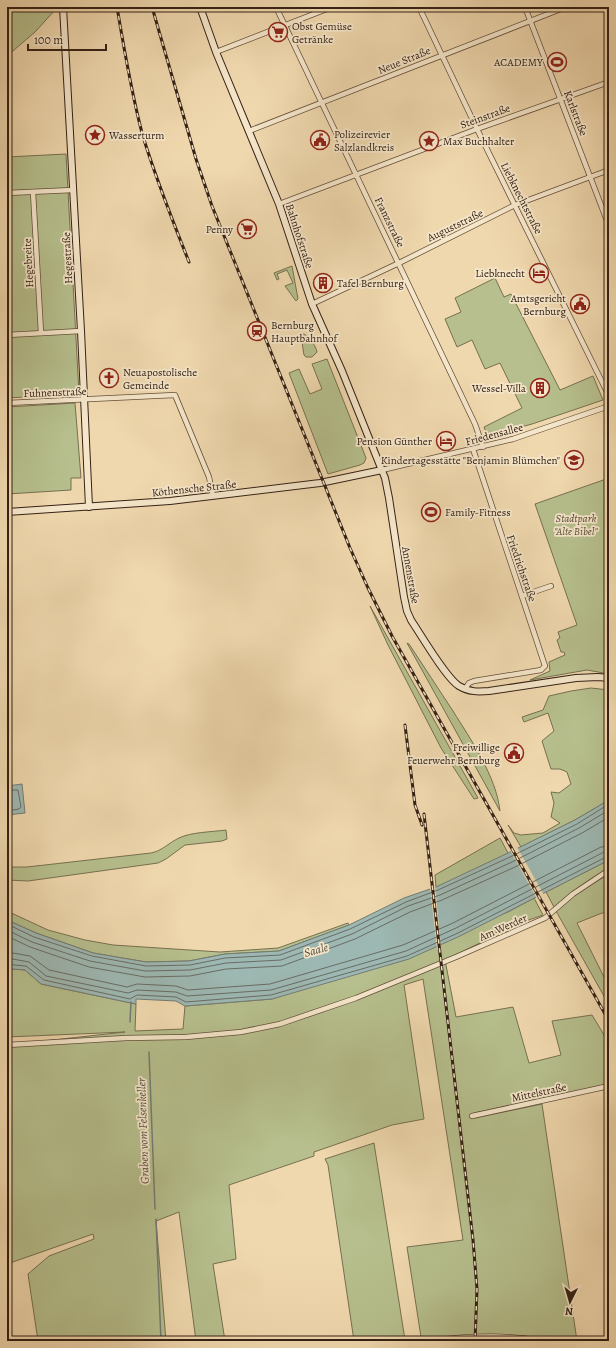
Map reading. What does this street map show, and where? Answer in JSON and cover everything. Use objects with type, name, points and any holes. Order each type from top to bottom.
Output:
[{"type":"main road","name":"Hegestraße","points":[[63,7],[89,508]]},
{"type":"main road","name":"Bahnhofstraße","points":[[200,7],[216,52],[279,204],[312,304],[342,371],[382,470]]},
{"type":"main road","name":"Köthensche Straße","points":[[7,512],[89,508],[162,502],[320,483],[382,470]]},
{"type":"main road","name":"Annenstraße","points":[[382,470],[387,486],[394,538],[407,610],[411,620],[447,673],[454,682],[465,689]]},
{"type":"main road","points":[[465,689],[474,692],[481,692],[576,678],[609,678]]},
{"type":"street","name":"Franzstraße","points":[[276,7],[399,262],[475,424],[483,446]]},
{"type":"street","points":[[216,52],[332,7]]},
{"type":"street","name":"Liebknechtstraße","points":[[419,7],[609,396]]},
{"type":"street","name":"Karlstraße","points":[[524,7],[609,226]]},
{"type":"street","name":"Neue Straße","points":[[249,131],[566,7]]},
{"type":"street","name":"Steinstraße","points":[[279,204],[477,128],[609,82]]},
{"type":"street","name":"Auguststraße","points":[[312,304],[515,205],[609,170]]},
{"type":"street","points":[[7,193],[73,190]]},
{"type":"street","name":"Hegebreite","points":[[33,192],[41,333]]},
{"type":"street","points":[[7,335],[81,331]]},
{"type":"street","name":"Fuhnenstraße","points":[[7,403],[84,398],[90,400],[175,395],[209,478],[213,496]]},
{"type":"street","name":"Friedensallee","points":[[382,470],[473,449],[531,433],[609,406]]},
{"type":"street","name":"Friedrichstraße","points":[[465,689],[469,683],[474,681],[541,670],[544,666],[473,449]]},
{"type":"street","points":[[522,596],[551,586]]},
{"type":"street","name":"Am Werder","points":[[7,1045],[126,1038],[186,1037],[241,1032],[280,1024],[356,998],[545,918],[573,894],[609,870]]},
{"type":"street","name":"Mittelstraße","points":[[472,1116],[609,1086]]},
{"type":"street","points":[[431,1341],[523,1338],[541,1341]]},
{"type":"green space","points":[[7,7],[56,7],[56,9],[35,32],[7,56]]},
{"type":"green space","points":[[66,154],[79,394],[7,398],[7,157]]},
{"type":"green space","points":[[292,266],[298,299],[296,301],[285,286],[293,283],[287,270],[277,274],[279,279],[277,280],[274,273]]},
{"type":"green space","points":[[495,278],[504,297],[511,294],[560,390],[593,376],[603,400],[532,424],[488,436],[484,427],[522,408],[500,363],[485,369],[472,340],[457,347],[445,319],[461,312],[455,298]]},
{"type":"green space","points":[[302,334],[310,339],[314,344],[317,352],[312,357],[306,357],[304,355]]},
{"type":"green space","points":[[327,359],[366,458],[364,463],[360,465],[328,474],[289,373],[299,369],[310,394],[322,389],[312,364]]},
{"type":"green space","points":[[75,403],[81,478],[71,478],[71,490],[7,494],[7,407]]},
{"type":"green space","name":"Stadtpark \"Alte Bibel\"","points":[[609,478],[609,674],[587,670],[530,680],[550,671],[549,662],[565,655],[564,652],[561,652],[557,640],[560,638],[558,632],[577,625],[535,504]]},
{"type":"green space","points":[[370,606],[478,798],[474,799],[441,748],[388,645]]},
{"type":"green space","points":[[407,643],[453,711],[482,759],[494,785],[500,811]]},
{"type":"green space","points":[[591,688],[609,690],[609,800],[575,820],[521,847],[508,825],[514,833],[521,835],[543,833],[560,823],[551,817],[554,803],[551,792],[559,793],[571,784],[567,772],[560,769],[551,769],[542,741],[554,731],[548,713],[524,722],[522,717],[543,710],[549,696]]},
{"type":"green space","points":[[226,830],[227,839],[222,841],[185,845],[158,863],[28,881],[7,880],[7,867],[27,867],[151,853],[184,836],[195,833]]},
{"type":"green space","points":[[500,838],[515,866],[436,887],[435,875]]},
{"type":"green space","points":[[609,860],[609,868],[580,886],[554,907],[546,892]]},
{"type":"green space","points":[[609,874],[609,913],[602,913],[577,923],[604,977],[609,972],[609,1005],[556,911],[576,894]]},
{"type":"green space","points":[[534,898],[543,915],[506,928],[487,937],[482,942],[445,960],[456,1017],[513,1007],[529,1063],[561,1055],[552,1021],[592,1015],[609,1043],[609,1085],[474,1113],[475,1118],[542,1104],[577,1341],[354,1341],[328,1165],[325,1159],[374,1143],[405,1340],[421,1337],[407,1247],[463,1240],[423,979],[404,985],[424,1119],[392,1125],[314,1152],[314,1156],[229,1185],[236,1259],[213,1264],[225,1341],[196,1341],[179,1212],[156,1221],[166,1341],[38,1341],[28,1274],[49,1256],[94,1239],[93,1234],[7,1264],[7,1045],[125,1032],[7,1037],[7,966],[13,969],[25,970],[41,984],[136,1004],[135,1031],[183,1029],[185,1006],[272,999],[508,912]]},
{"type":"green space","points":[[7,911],[48,930],[85,940],[113,945],[220,952],[278,948],[348,923],[349,925],[279,951],[225,954],[189,961],[146,962],[93,953],[36,933],[7,920]]},
{"type":"water","points":[[22,784],[25,813],[7,815],[7,786]]},
{"type":"water","name":"Saale","points":[[609,800],[609,860],[460,936],[409,959],[272,999],[185,1006],[176,1001],[136,999],[136,1004],[41,984],[25,970],[13,969],[7,966],[7,920],[36,933],[93,953],[146,962],[189,961],[225,954],[279,951],[349,925],[404,898],[436,887],[575,820]]},
{"type":"pier","points":[[517,847],[544,895],[537,899],[510,850]]},
{"type":"pier","points":[[435,885],[441,947],[437,949],[430,887]]},
{"type":"waterway","name":"Graben vom Felsenkeller","points":[[130,1022],[131,1002]]},
{"type":"waterway","name":"Graben vom Felsenkeller","points":[[149,1052],[155,1209]]},
{"type":"waterway","name":"Graben vom Felsenkeller","points":[[156,1219],[161,1341]]},
{"type":"railway","points":[[117,7],[131,86],[142,133],[158,182],[189,262]]},
{"type":"railway","points":[[152,7],[196,159],[212,206],[350,548],[368,588],[392,636],[609,1021]]},
{"type":"railway","points":[[405,725],[415,805],[422,825]]},
{"type":"railway","points":[[424,814],[473,1240],[477,1289],[475,1341]]},
{"type":"place","name":"Obst Gemüse Getränke","points":[[278,32]]},
{"type":"place","name":"ACADEMY","points":[[557,62]]},
{"type":"place","name":"Wasserturm","points":[[95,135]]},
{"type":"place","name":"Polizeirevier Salzlandkreis","points":[[320,140]]},
{"type":"place","name":"Max Buchhalter","points":[[429,141]]},
{"type":"place","name":"Penny","points":[[247,229]]},
{"type":"place","name":"Liebknecht","points":[[539,273]]},
{"type":"place","name":"Tafel Bernburg","points":[[323,283]]},
{"type":"place","name":"Amtsgericht Bernburg","points":[[580,304]]},
{"type":"place","name":"Bernburg Hauptbahnhof","points":[[257,331]]},
{"type":"place","name":"Neuapostolische Gemeinde","points":[[109,378]]},
{"type":"place","name":"Wessel-Villa","points":[[540,388]]},
{"type":"place","name":"Pension Günther","points":[[446,441]]},
{"type":"place","name":"Kindertagesstätte \"Benjamin Blümchen\"","points":[[574,460]]},
{"type":"place","name":"Family-Fitness","points":[[431,512]]},
{"type":"place","name":"Freiwillige Feuerwehr Bernburg","points":[[514,753]]}]
